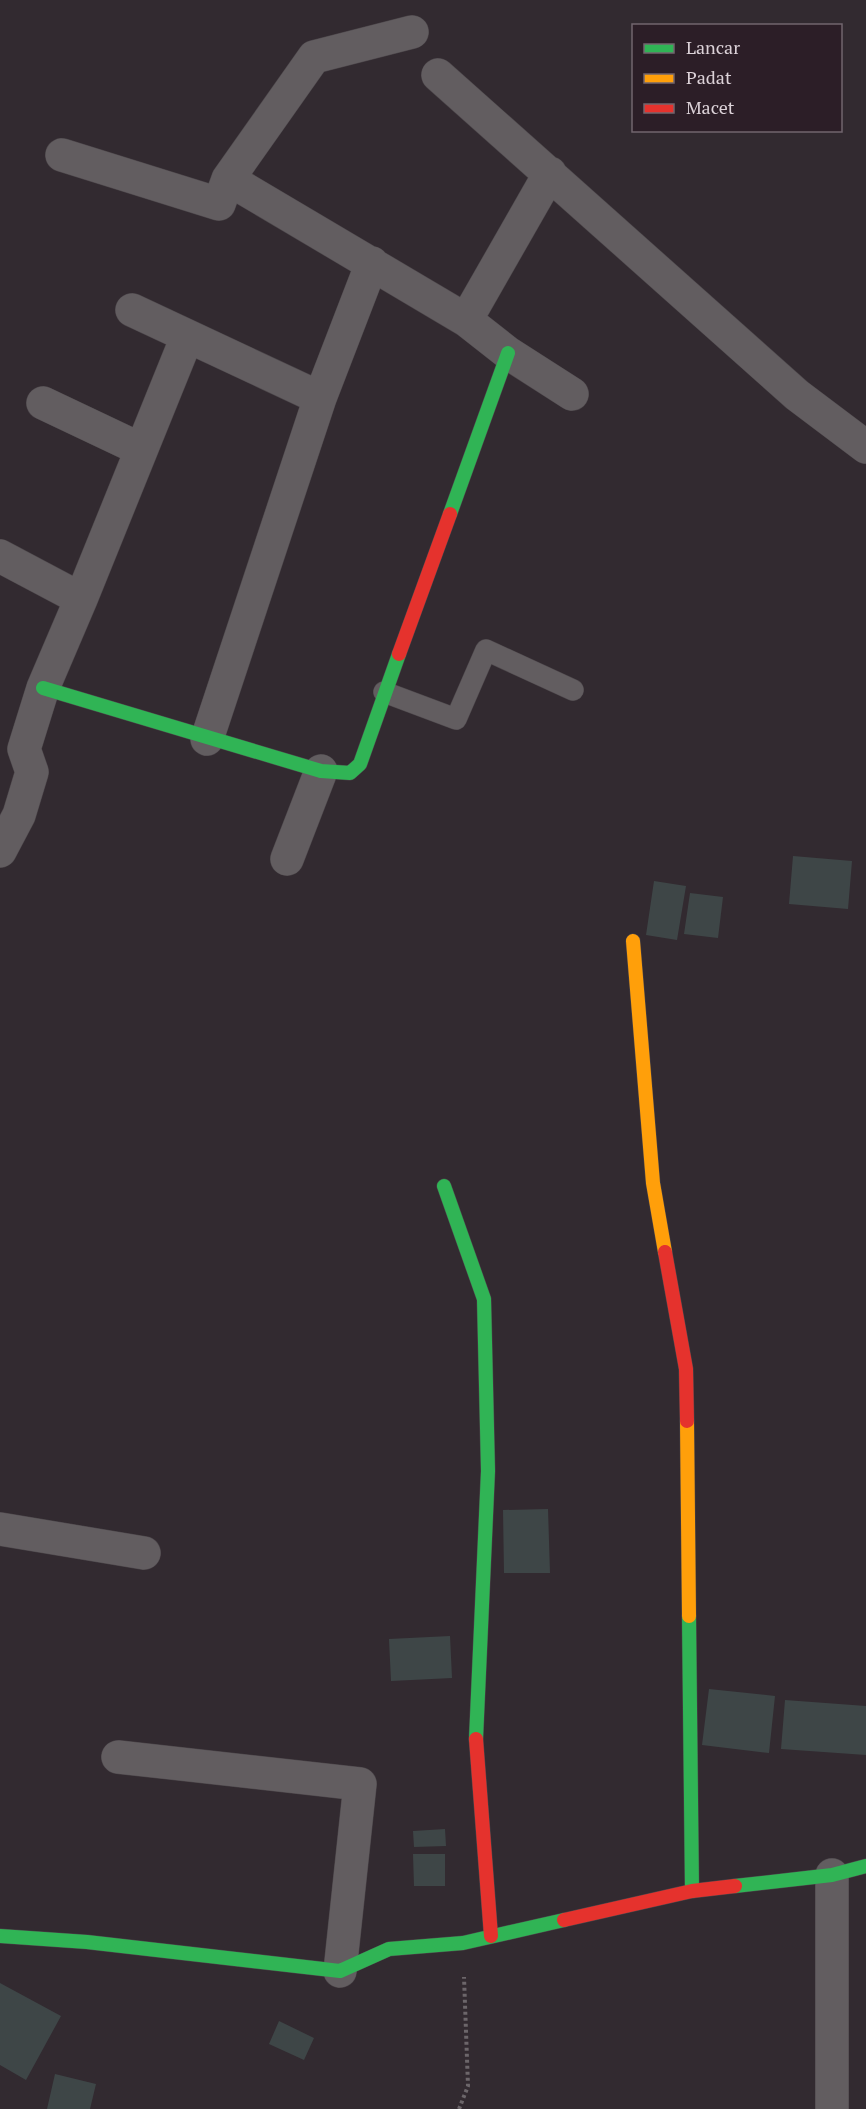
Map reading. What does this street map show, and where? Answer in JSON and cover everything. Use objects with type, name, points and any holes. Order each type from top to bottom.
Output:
[{"type":"street","points":[[62,155],[219,204],[228,178],[314,57],[412,32]]},
{"type":"street","points":[[438,75],[797,395],[866,447]]},
{"type":"street","points":[[466,320],[550,173]]},
{"type":"street","points":[[228,178],[466,320],[508,353],[572,394]]},
{"type":"street","points":[[207,738],[320,398],[372,263]]},
{"type":"street","points":[[132,310],[320,398]]},
{"type":"street","points":[[0,852],[19,815],[32,772],[12,743],[43,688],[187,337]]},
{"type":"street","points":[[43,688],[321,771],[350,773],[360,764],[384,692],[508,353]]},
{"type":"street","points":[[43,403],[140,449]]},
{"type":"street","points":[[0,556],[81,599]]},
{"type":"street","points":[[287,859],[321,771]]},
{"type":"street","points":[[633,941],[653,1183],[686,1369],[692,1892]]},
{"type":"street","points":[[444,1186],[484,1299],[488,1471],[475,1730],[491,1936]]},
{"type":"street","points":[[0,1529],[144,1553]]},
{"type":"street","points":[[118,1757],[360,1784],[340,1971]]},
{"type":"street","points":[[0,1936],[87,1942],[340,1971],[389,1949],[463,1943],[692,1892],[832,1875],[866,1866]]},
{"type":"street","points":[[832,1875],[832,2109]]},
{"type":"lane","points":[[384,692],[456,719],[486,650],[573,690]]},
{"type":"path","points":[[459,2109],[468,2086],[463,1943]]},
{"type":"building","points":[[793,856],[852,861],[848,909],[789,904]]},
{"type":"building","points":[[654,881],[686,886],[677,940],[646,935]]},
{"type":"building","points":[[690,893],[723,897],[718,938],[684,934]]},
{"type":"building","points":[[548,1509],[550,1573],[504,1573],[503,1510]]},
{"type":"building","points":[[450,1636],[452,1678],[391,1681],[389,1639]]},
{"type":"building","points":[[709,1689],[775,1696],[769,1753],[702,1745]]},
{"type":"building","points":[[785,1700],[866,1706],[866,1755],[781,1749]]},
{"type":"building","points":[[445,1829],[446,1846],[414,1847],[413,1831]]},
{"type":"building","points":[[413,1854],[445,1854],[445,1886],[414,1886]]},
{"type":"building","points":[[0,1983],[61,2016],[26,2080],[0,2065]]},
{"type":"building","points":[[279,2021],[314,2038],[304,2060],[269,2044]]},
{"type":"building","points":[[55,2074],[96,2084],[90,2109],[47,2109]]},
{"type":"traffic: fast","points":[[450,514],[508,353]]},
{"type":"traffic: fast","points":[[43,688],[321,771],[350,773],[360,764],[399,654]]},
{"type":"traffic: fast","points":[[444,1186],[484,1299],[488,1471],[476,1739]]},
{"type":"traffic: fast","points":[[689,1616],[692,1891]]},
{"type":"traffic: fast","points":[[735,1886],[832,1875],[866,1866]]},
{"type":"traffic: fast","points":[[0,1936],[87,1942],[340,1971],[389,1949],[463,1943],[564,1920]]},
{"type":"traffic: slow","points":[[633,941],[653,1183],[665,1252]]},
{"type":"traffic: slow","points":[[687,1421],[689,1616]]},
{"type":"traffic: jam","points":[[399,654],[450,514]]},
{"type":"traffic: jam","points":[[665,1252],[686,1369],[687,1421]]},
{"type":"traffic: jam","points":[[476,1739],[491,1936]]},
{"type":"traffic: jam","points":[[564,1920],[692,1891],[735,1886]]}]
